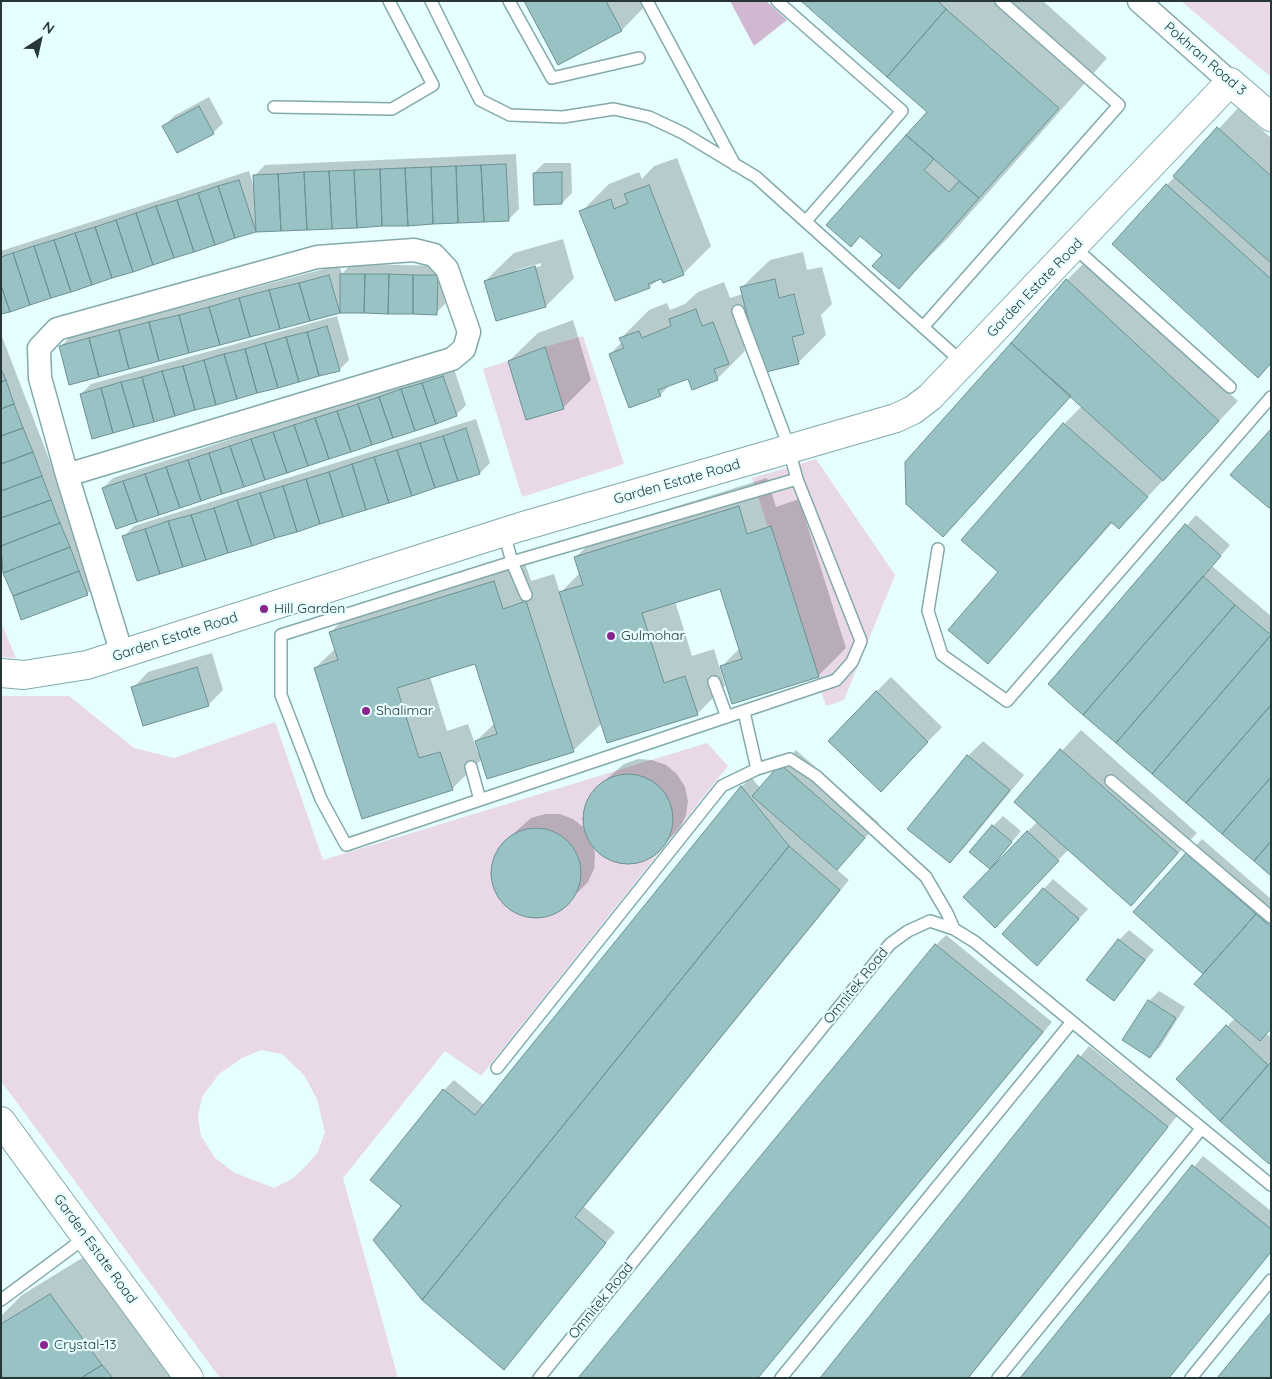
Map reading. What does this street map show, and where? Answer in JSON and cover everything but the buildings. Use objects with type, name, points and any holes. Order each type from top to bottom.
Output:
[{"type":"street","name":"Pokhran Road 3","points":[[1139,1],[1271,117]]},
{"type":"street","name":"Garden Estate Road","points":[[1,673],[24,675],[87,665],[504,532],[896,418],[913,410],[930,397],[963,363],[1230,82]]},
{"type":"street","points":[[68,475],[452,359],[464,349],[469,332],[447,269],[434,255],[414,250],[318,257],[57,329],[39,348],[40,378],[68,475],[122,654]]},
{"type":"street","name":"Garden Estate Road","points":[[1,1121],[189,1378]]},
{"type":"lane","points":[[274,107],[392,109],[433,85],[389,1]]},
{"type":"lane","points":[[431,1],[480,100],[510,115],[563,116],[614,109],[649,117],[683,133],[756,177],[963,363]]},
{"type":"lane","points":[[509,1],[552,78],[638,58]]},
{"type":"lane","points":[[647,1],[735,165]]},
{"type":"lane","points":[[777,1],[902,111],[806,221]]},
{"type":"lane","points":[[923,327],[1119,105],[1001,1]]},
{"type":"lane","points":[[1074,247],[1230,387]]},
{"type":"lane","points":[[738,311],[790,449],[797,479],[861,641],[852,662],[836,680],[346,845],[320,799],[281,695],[281,635],[512,562],[797,479]]},
{"type":"lane","points":[[938,548],[928,611],[942,655],[1006,701],[1271,397]]},
{"type":"lane","points":[[504,532],[512,562],[526,594]]},
{"type":"lane","points":[[714,682],[727,717]]},
{"type":"lane","points":[[744,712],[757,769]]},
{"type":"lane","points":[[497,1068],[722,786],[757,769],[790,759],[816,776],[926,877],[954,929]]},
{"type":"lane","points":[[470,767],[480,800]]},
{"type":"lane","points":[[1111,781],[1271,917]]},
{"type":"lane","name":"Omnitek Road","points":[[540,1378],[890,944],[908,931],[930,921],[954,929],[975,942],[1071,1023],[1271,1185]]},
{"type":"lane","points":[[781,1378],[1071,1023]]},
{"type":"lane","points":[[998,1378],[1201,1129]]},
{"type":"lane","points":[[1,1300],[86,1237]]},
{"type":"lane","points":[[1191,1378],[1271,1280]]},
{"type":"shaded area","points":[[730,1],[766,1],[787,20],[754,46]]},
{"type":"shaded area","points":[[1181,1],[1271,1],[1271,77]]},
{"type":"shaded area","points":[[583,336],[624,464],[522,497],[483,369],[508,361],[526,420],[563,409],[545,347]]},
{"type":"shaded area","points":[[816,459],[895,575],[844,700],[826,706],[752,478]]},
{"type":"shaded area","points":[[1,622],[16,658],[1,657]]},
{"type":"shaded area","points":[[1,696],[69,696],[134,748],[174,758],[275,722],[323,860],[707,743],[728,766],[481,1076],[445,1051],[343,1178],[398,1378],[220,1378],[1,1081]],"holes":[[[261,1050],[282,1054],[304,1075],[317,1099],[325,1132],[318,1152],[306,1166],[292,1179],[274,1188],[235,1173],[215,1158],[201,1136],[198,1117],[202,1097],[219,1074],[242,1058]]]},
{"type":"place","name":"Hill Garden","points":[[264,609]]},
{"type":"place","name":"Gulmohar","points":[[611,636]]},
{"type":"place","name":"Shalimar","points":[[366,711]]},
{"type":"place","name":"Crystal-13","points":[[44,1345]]}]
